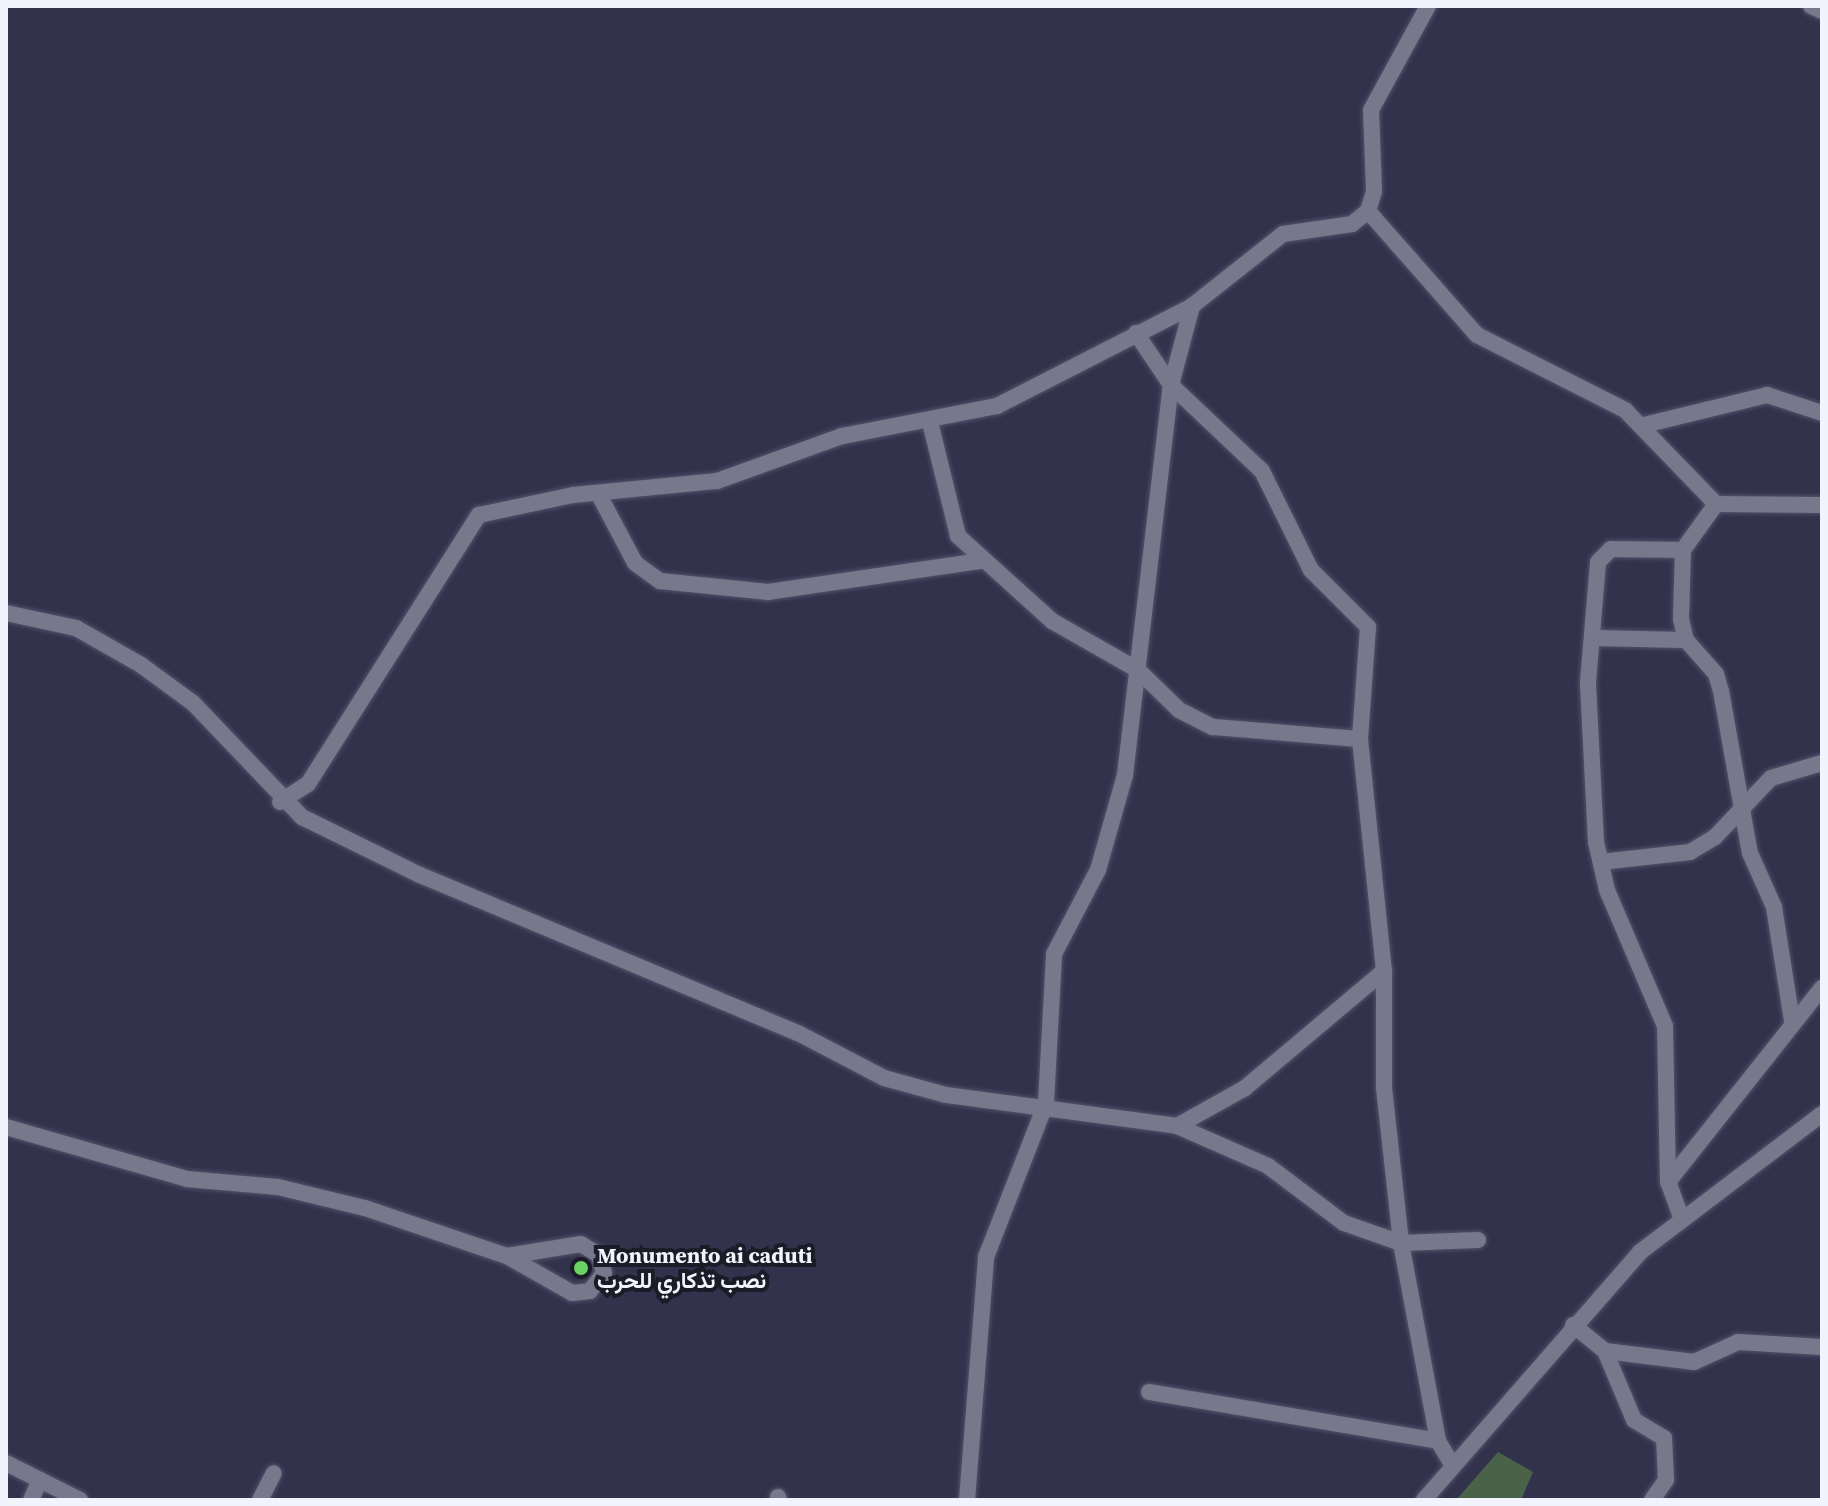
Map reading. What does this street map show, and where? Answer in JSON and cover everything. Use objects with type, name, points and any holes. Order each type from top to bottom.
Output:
[{"type":"street","points":[[1428,6],[1371,110],[1368,211],[1477,335],[1644,425],[1716,504],[1822,505]]},
{"type":"street","points":[[1811,6],[1822,11]]},
{"type":"street","points":[[280,802],[308,784],[479,515],[598,493],[717,481],[842,436],[930,422],[997,406],[1192,306],[1283,234],[1352,224],[1368,211]]},
{"type":"street","points":[[967,1500],[986,1257],[1046,1103],[1054,954],[1098,870],[1111,828],[1138,670],[1171,385],[1192,306]]},
{"type":"street","points":[[1136,333],[1171,385],[1262,471],[1311,570],[1368,627],[1360,739],[1384,971],[1384,1088],[1401,1243],[1438,1441],[1452,1464]]},
{"type":"street","points":[[1644,425],[1767,395],[1822,413]]},
{"type":"street","points":[[930,422],[946,513],[980,561],[1052,621],[1138,670],[1179,710],[1213,727],[1360,739]]},
{"type":"street","points":[[598,493],[635,563],[660,581],[768,592],[980,561]]},
{"type":"street","points":[[1716,504],[1683,550],[1686,640],[1716,674],[1740,809],[1774,907],[1792,1021]]},
{"type":"street","points":[[1681,1217],[1668,1182],[1665,1026],[1601,862],[1590,778],[1592,638],[1604,556],[1611,549],[1683,550]]},
{"type":"street","points":[[6,613],[76,628],[141,665],[193,703],[280,802],[420,875],[798,1033],[884,1078],[946,1095],[1046,1103],[1177,1126],[1268,1166],[1344,1223],[1401,1243],[1478,1240]]},
{"type":"street","points":[[1592,638],[1686,640]]},
{"type":"street","points":[[1601,862],[1690,852],[1771,778],[1822,763]]},
{"type":"street","points":[[1177,1126],[1245,1088],[1384,971]]},
{"type":"street","points":[[1668,1182],[1792,1021],[1822,988]]},
{"type":"street","points":[[1424,1500],[1573,1325],[1681,1217],[1822,1114]]},
{"type":"street","points":[[6,1127],[187,1179],[316,1194],[507,1256],[578,1294],[597,1287],[604,1273],[599,1255],[581,1244],[507,1256]]},
{"type":"street","points":[[1573,1325],[1605,1351],[1634,1420],[1664,1438],[1668,1470],[1652,1500]]},
{"type":"street","points":[[1605,1351],[1694,1362],[1738,1342],[1822,1347]]},
{"type":"street","points":[[1149,1392],[1438,1441]]},
{"type":"street","points":[[6,1463],[80,1500]]},
{"type":"street","points":[[260,1500],[274,1473]]},
{"type":"street","points":[[31,1500],[40,1480]]},
{"type":"green space","points":[[1498,1452],[1533,1472],[1521,1500],[1456,1500]]},
{"type":"place","name":"Monumento ai caduti نصب تذكاري للحرب","points":[[581,1268]]}]
